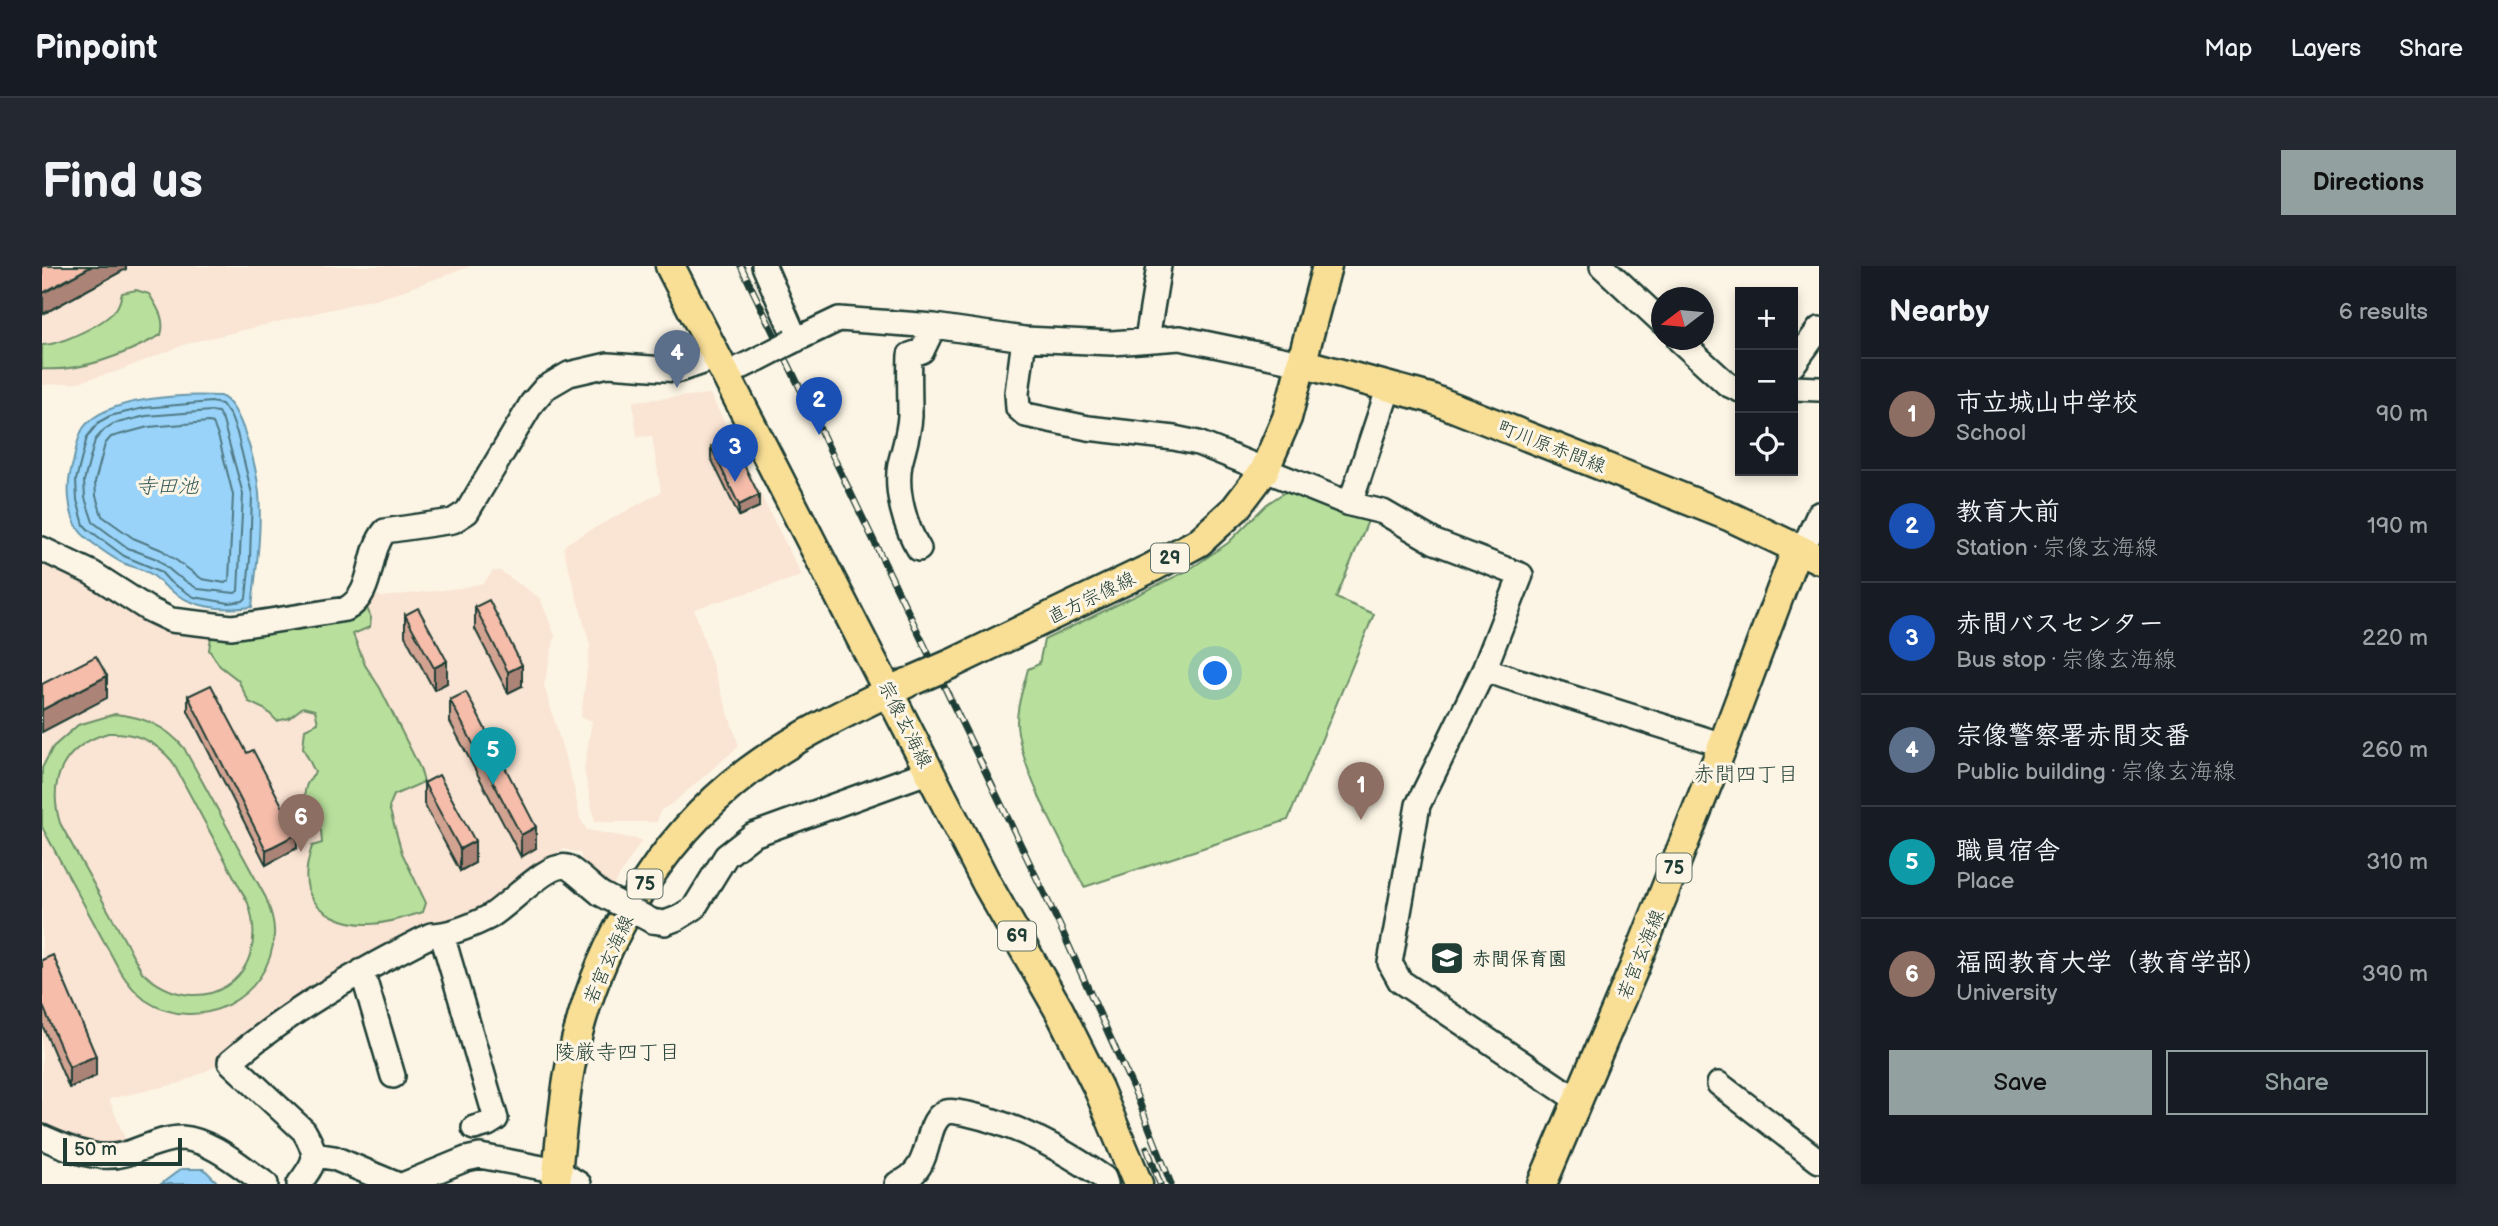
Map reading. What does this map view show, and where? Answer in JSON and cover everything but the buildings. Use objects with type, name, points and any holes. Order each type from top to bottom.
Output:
[{"type":"main road","name":"宗像玄海線","points":[[670,266],[721,366],[902,686],[930,771],[986,884],[1059,1010],[1098,1088],[1138,1184]]},
{"type":"main road","name":"直方宗像線","points":[[902,686],[1153,567],[1199,542],[1235,509],[1264,471],[1287,418],[1327,266]]},
{"type":"main road","name":"町川原赤間線","points":[[1301,363],[1430,398],[1731,517],[1808,553]]},
{"type":"main road","name":"若宮玄海線","points":[[1542,1184],[1634,968],[1723,745],[1808,553]]},
{"type":"main road","name":"若宮玄海線","points":[[564,1180],[570,1069],[583,1016],[618,927],[645,883],[709,804],[750,770],[795,741],[902,686]]},
{"type":"street","points":[[764,266],[794,341]]},
{"type":"street","points":[[1147,339],[1159,266]]},
{"type":"street","points":[[1602,266],[1651,312]]},
{"type":"street","points":[[42,549],[92,573],[148,609],[172,620],[232,627],[346,609],[355,604],[363,591],[376,542],[385,531],[453,521],[467,512],[532,403],[545,388],[569,374],[608,365],[679,370],[758,359],[839,319],[934,326],[1024,339],[1112,343],[1180,338],[1301,363]]},
{"type":"street","points":[[919,549],[909,532],[902,508],[900,468],[910,416],[910,355],[922,351],[934,326]]},
{"type":"street","points":[[1798,358],[1819,329]]},
{"type":"street","points":[[1024,339],[1017,393],[1018,408],[1026,415],[1088,428],[1198,443],[1350,504],[1384,512],[1435,542],[1521,575],[1484,670],[1418,805],[1391,962],[1400,981],[1577,1100]]},
{"type":"street","points":[[1690,350],[1727,384],[1735,388]]},
{"type":"street","points":[[1350,504],[1389,387]]},
{"type":"street","points":[[1798,388],[1819,389]]},
{"type":"street","points":[[1808,553],[1806,542],[1819,514]]},
{"type":"street","points":[[1484,670],[1723,745]]},
{"type":"street","points":[[299,1184],[313,1165],[316,1155],[304,1131],[230,1062],[260,1036],[362,971],[431,935],[442,935],[489,917],[558,867],[569,867],[601,894],[652,921],[665,923],[694,908],[726,856],[753,835],[930,771]]},
{"type":"street","points":[[442,935],[496,1119],[474,1128]]},
{"type":"street","points":[[362,971],[393,1076]]},
{"type":"street","points":[[1719,1084],[1819,1161]]},
{"type":"street","points":[[897,1184],[908,1180],[917,1169],[925,1155],[934,1125],[941,1114],[950,1111],[990,1119],[1050,1144],[1104,1178],[1106,1184]]},
{"type":"street","points":[[42,1138],[93,1155],[122,1155],[181,1138],[198,1142],[219,1152],[266,1184]]},
{"type":"street","points":[[316,1155],[334,1158],[396,1184]]},
{"type":"street","points":[[405,1184],[466,1158],[480,1156],[564,1180]]},
{"type":"shaded area","points":[[42,266],[471,266],[391,295],[189,343],[118,371],[75,383],[42,385]]},
{"type":"shaded area","points":[[710,394],[802,576],[694,609],[739,746],[660,811],[657,822],[595,822],[584,769],[592,721],[581,717],[590,645],[563,548],[567,543],[661,492],[652,436],[637,437],[633,401]]},
{"type":"shaded area","points":[[42,555],[231,634],[370,591],[381,597],[460,588],[484,583],[493,571],[500,571],[540,598],[555,636],[544,685],[580,818],[587,830],[642,840],[613,886],[583,864],[580,853],[564,849],[532,866],[488,904],[400,943],[210,1069],[180,1083],[109,1099],[128,1146],[94,1149],[42,1133]]},
{"type":"green space","points":[[136,290],[149,294],[160,313],[161,335],[133,349],[88,365],[42,369],[42,345],[70,338],[92,327],[116,309],[122,293]]},
{"type":"green space","points":[[1285,492],[1370,516],[1336,598],[1374,614],[1288,820],[1084,887],[1037,792],[1018,733],[1017,717],[1028,669],[1039,664],[1044,640],[1187,571],[1228,543],[1267,504]]},
{"type":"green space","points":[[367,608],[371,618],[370,627],[353,634],[365,665],[380,688],[420,768],[424,782],[394,795],[389,807],[402,853],[426,903],[423,912],[390,922],[361,924],[342,920],[325,911],[312,898],[308,889],[306,873],[312,846],[322,843],[321,831],[310,817],[305,799],[307,785],[315,772],[303,748],[305,729],[318,723],[315,710],[303,707],[289,718],[277,721],[266,710],[249,702],[238,680],[220,666],[209,650],[211,637],[239,638],[321,626]]},
{"type":"green space","points":[[115,714],[126,715],[154,724],[177,740],[184,748],[266,898],[274,930],[270,957],[260,977],[246,993],[228,1005],[208,1012],[187,1014],[166,1010],[138,994],[120,971],[42,827],[42,768],[53,747],[78,725]],"holes":[[[108,733],[118,733],[151,743],[172,761],[248,903],[253,930],[251,953],[241,972],[226,986],[208,994],[187,995],[164,988],[142,972],[60,823],[56,792],[63,766],[80,746]]]},
{"type":"water","name":"寺田池","points":[[220,396],[228,401],[241,424],[252,454],[258,483],[259,536],[252,607],[229,609],[207,606],[177,595],[151,574],[121,562],[92,543],[79,530],[70,506],[69,479],[78,439],[84,427],[95,417],[128,403],[167,397]]},
{"type":"water","points":[[181,1169],[204,1169],[219,1184],[161,1184]]},
{"type":"railway","points":[[741,266],[1059,924],[1138,1099],[1171,1184]]},
{"type":"railway","points":[[1147,1148],[1160,1184]]},
{"type":"place","name":"宗像警察署赤間交番","points":[[677,388]]},
{"type":"place","name":"教育大前","points":[[819,435]]},
{"type":"place","name":"赤間バスセンター","points":[[735,482]]},
{"type":"place","name":"職員宿舎","points":[[493,785]]},
{"type":"place","name":"市立城山中学校","points":[[1361,820]]},
{"type":"place","name":"福岡教育大学（教育学部）","points":[[301,852]]},
{"type":"place","name":"赤間保育園","points":[[1447,958]]},
{"type":"district","name":"赤間四丁目","points":[[1746,774]]},
{"type":"district","name":"陵厳寺四丁目","points":[[617,1052]]}]
